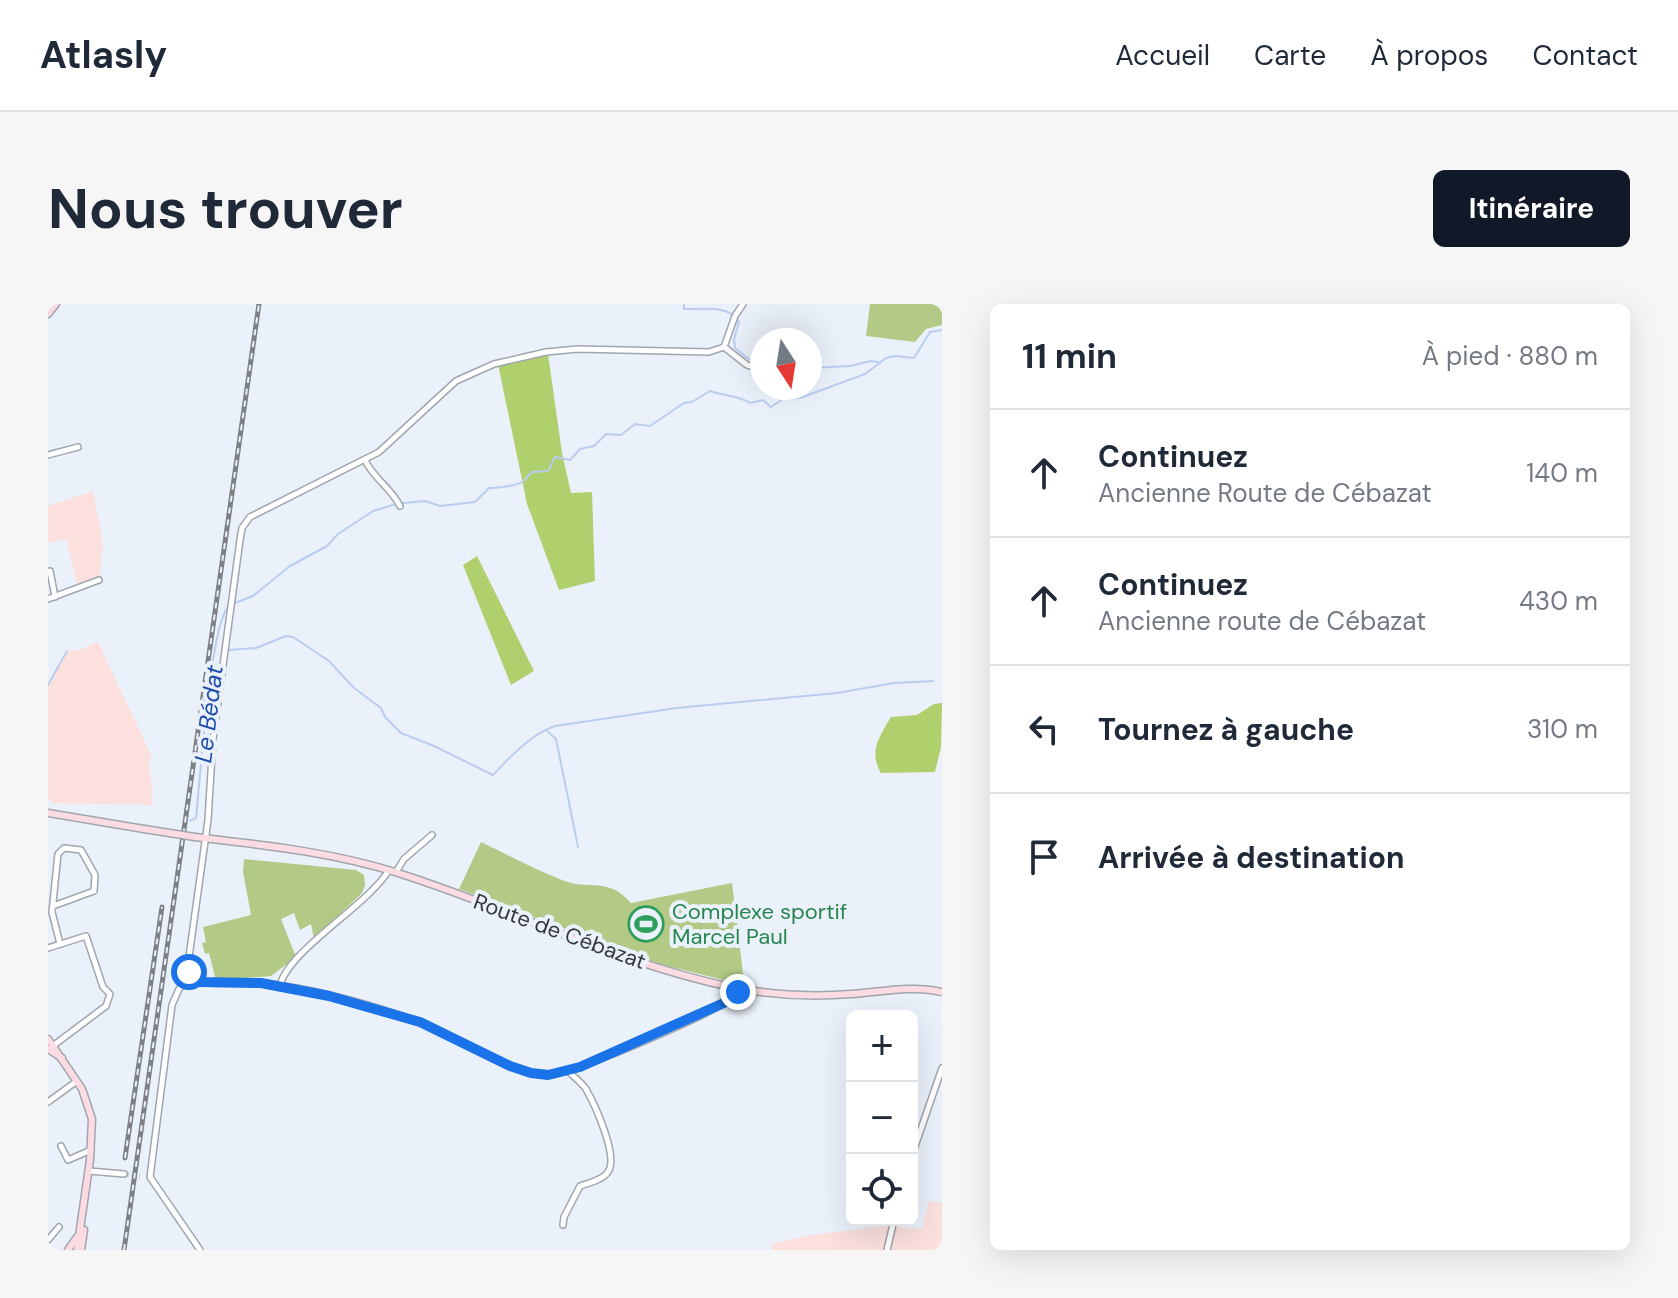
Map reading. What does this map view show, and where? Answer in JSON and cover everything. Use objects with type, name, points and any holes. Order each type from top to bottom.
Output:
[{"type":"main road","points":[[48,314],[56,304]]},
{"type":"main road","name":"Route de Cébazat","points":[[50,814],[322,855],[392,871],[662,969],[739,989],[821,995],[942,990]]},
{"type":"main road","points":[[50,1044],[77,1081],[91,1111],[91,1150],[79,1250]]},
{"type":"main road","points":[[79,1250],[89,1171]]},
{"type":"main road","points":[[68,1250],[79,1234]]},
{"type":"street","points":[[724,347],[743,304]]},
{"type":"street","points":[[724,347],[750,366]]},
{"type":"street","points":[[724,347],[709,352],[578,349],[546,352],[494,364],[456,381],[391,443],[365,460],[256,513],[242,528],[213,739],[206,838],[188,964],[192,976],[199,982],[280,985],[420,1022],[510,1066],[548,1075],[568,1071],[726,1002],[739,989]]},
{"type":"street","points":[[48,455],[78,447]]},
{"type":"street","points":[[365,460],[400,506]]},
{"type":"street","points":[[50,571],[51,598],[99,580]]},
{"type":"street","points":[[280,985],[282,978],[302,955],[432,835]]},
{"type":"street","points":[[53,906],[94,891],[95,875],[81,850],[59,850],[53,906],[53,920],[60,944]]},
{"type":"street","points":[[48,948],[86,936],[103,987],[110,994],[106,1006],[50,1044]]},
{"type":"street","points":[[192,976],[179,989],[172,1005],[150,1177],[200,1250]]},
{"type":"street","points":[[912,1154],[942,1068]]},
{"type":"street","points":[[563,1225],[580,1186],[605,1176],[610,1164],[606,1134],[585,1087],[568,1071]]},
{"type":"street","points":[[48,1102],[77,1081]]},
{"type":"street","points":[[61,1146],[68,1160],[91,1150]]},
{"type":"street","points":[[89,1171],[124,1174]]},
{"type":"street","points":[[140,1176],[150,1177]]},
{"type":"street","points":[[887,1250],[893,1226]]},
{"type":"street","points":[[48,1240],[59,1227]]},
{"type":"shaded area","points":[[93,491],[103,544],[99,580],[78,589],[66,539],[48,543],[48,506]]},
{"type":"shaded area","points":[[98,642],[152,757],[149,759],[153,805],[53,803],[48,799],[48,685],[67,651]]},
{"type":"shaded area","points":[[929,1201],[942,1203],[942,1250],[772,1250],[771,1244],[811,1235],[884,1226],[922,1229]]},
{"type":"green space","points":[[870,304],[942,304],[942,325],[926,329],[915,342],[866,336]]},
{"type":"green space","points":[[548,354],[571,493],[592,492],[595,581],[559,590],[527,504],[498,364]]},
{"type":"green space","points":[[477,556],[534,671],[511,685],[463,565]]},
{"type":"green space","points":[[942,703],[941,747],[935,772],[881,773],[876,751],[891,717],[917,715],[934,704]]},
{"type":"green space","name":"Complexe sportif Marcel Paul","points":[[481,842],[562,880],[614,890],[631,903],[732,883],[744,981],[740,984],[659,964],[459,889]]},
{"type":"green space","points":[[244,859],[356,870],[364,875],[365,885],[362,893],[314,939],[311,924],[300,930],[294,913],[281,919],[296,957],[271,976],[216,981],[209,953],[205,954],[202,943],[206,942],[203,927],[251,915],[243,872]]},
{"type":"waterway","points":[[684,304],[684,309],[715,309],[734,316],[739,322],[735,348],[750,360]]},
{"type":"waterway","name":"Le Bédat","points":[[403,503],[425,501],[440,506],[475,502],[489,488],[515,485],[532,472],[548,471],[555,457],[570,460],[580,449],[594,446],[606,434],[621,435],[635,424],[650,426],[684,403],[692,402],[710,391],[750,403],[763,400],[771,407],[783,399],[800,398],[865,374],[886,358],[914,358],[930,332],[942,330]]},
{"type":"waterway","points":[[822,367],[878,362]]},
{"type":"waterway","name":"Le Bédat","points":[[235,603],[253,596],[290,566],[327,546],[338,534],[373,511],[396,504]]},
{"type":"waterway","name":"Le Bédat","points":[[190,821],[196,818],[216,643],[228,607]]},
{"type":"waterway","points":[[228,650],[256,648],[286,636],[293,637],[329,661],[354,688],[381,708],[385,717],[401,733],[493,775],[529,740],[555,726],[677,708],[933,681]]},
{"type":"waterway","points":[[48,685],[67,651]]},
{"type":"waterway","points":[[547,731],[556,739],[578,847]]},
{"type":"tunnel","points":[[124,1174],[140,1176]]},
{"type":"railway","points":[[124,1250],[259,304]]},
{"type":"railway","points":[[125,1158],[162,907]]},
{"type":"place","name":"Complexe sportif Marcel Paul","points":[[646,924]]},
{"type":"route","points":[[189,972],[199,982],[280,985],[405,1017],[440,1030],[510,1066],[548,1075],[580,1067],[634,1044],[726,1002],[738,992]]}]
